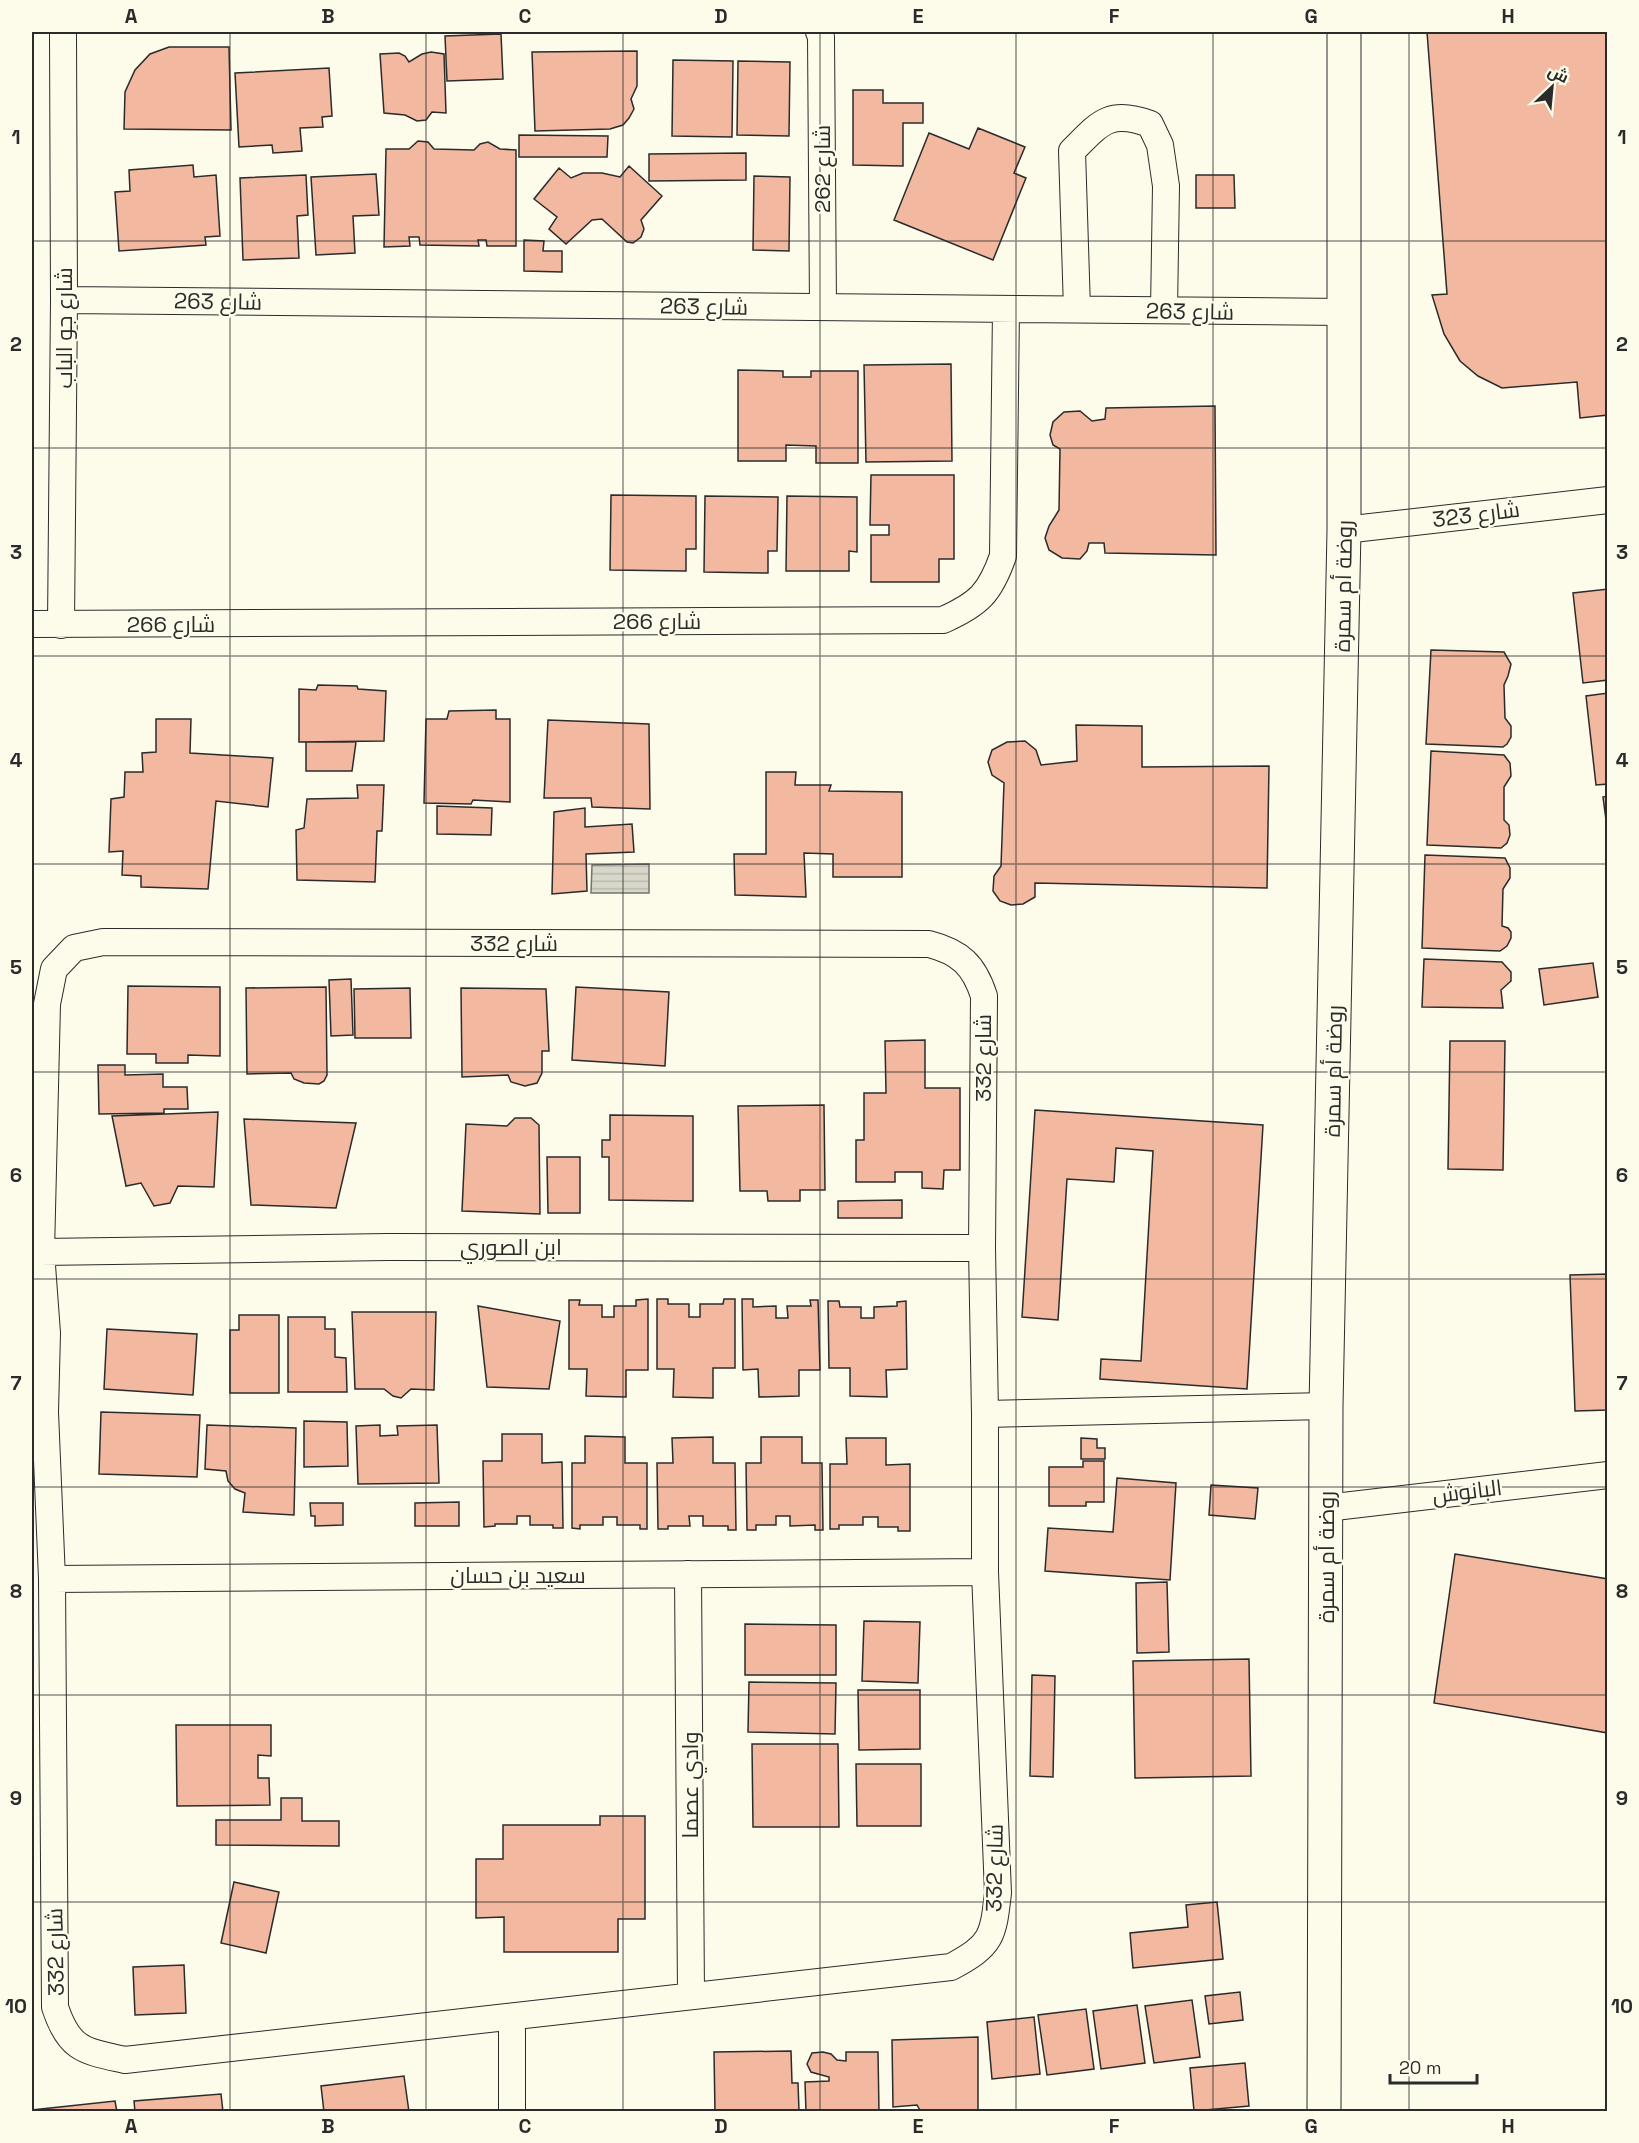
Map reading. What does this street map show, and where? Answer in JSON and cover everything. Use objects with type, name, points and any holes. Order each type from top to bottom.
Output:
[{"type":"street","name":"شارع جو الباب","points":[[61,625],[64,300],[63,32]]},
{"type":"street","name":"شارع 262","points":[[819,32],[821,37],[823,307]]},
{"type":"street","name":"روضة أم سمرة","points":[[1324,2112],[1326,1406],[1344,530],[1344,32]]},
{"type":"street","points":[[1077,309],[1072,151],[1096,127],[1115,117],[1137,119],[1150,124],[1160,145],[1166,186],[1164,310]]},
{"type":"street","name":"شارع 263","points":[[64,300],[1344,312]]},
{"type":"street","name":"شارع 266","points":[[32,624],[943,620],[964,611],[983,596],[995,579],[1003,556],[1006,309]]},
{"type":"street","name":"شارع 323","points":[[1344,530],[1608,500]]},
{"type":"street","name":"شارع 332","points":[[103,942],[929,944],[948,949],[968,963],[979,981],[984,996],[982,1248],[985,1572],[998,1893],[990,1938],[975,1954],[951,1967],[125,2060],[78,2046],[62,2029],[55,2007],[51,1579],[38,1412],[47,1333],[41,1252],[47,1004],[54,969],[74,948],[103,942]]},
{"type":"street","name":"ابن الصوري","points":[[41,1252],[388,1247],[982,1248]]},
{"type":"street","points":[[985,1414],[1326,1406]]},
{"type":"street","name":"البانوش","points":[[1326,1508],[1608,1475]]},
{"type":"street","name":"سعيد بن حسان","points":[[51,1579],[985,1572]]},
{"type":"street","name":"وادي عصما","points":[[688,1574],[691,1996]]},
{"type":"street","points":[[512,2017],[512,2112]]},
{"type":"shaded area","points":[[649,864],[649,893],[591,893],[592,865]]},
{"type":"building","points":[[1427,32],[1608,32],[1608,415],[1580,418],[1577,382],[1502,388],[1478,376],[1460,361],[1444,334],[1432,295],[1447,294]]},
{"type":"building","points":[[501,34],[503,79],[447,81],[445,36]]},
{"type":"building","points":[[169,47],[229,47],[231,130],[124,129],[125,92],[135,70],[150,54]]},
{"type":"building","points":[[637,51],[637,86],[631,99],[634,109],[623,125],[610,129],[535,131],[532,52]]},
{"type":"building","points":[[431,52],[444,54],[446,113],[432,112],[426,120],[417,121],[405,115],[384,113],[380,54],[399,53],[409,62],[422,54]]},
{"type":"building","points":[[673,60],[733,61],[732,137],[672,136]]},
{"type":"building","points":[[738,61],[790,62],[789,136],[737,135]]},
{"type":"building","points":[[329,68],[332,116],[322,117],[323,127],[300,128],[302,151],[273,153],[272,145],[239,147],[235,73]]},
{"type":"building","points":[[853,90],[883,90],[883,103],[923,103],[923,123],[903,123],[903,166],[853,165]]},
{"type":"building","points":[[978,128],[1025,147],[1014,173],[1026,178],[993,260],[894,220],[929,133],[969,149]]},
{"type":"building","points":[[519,135],[608,136],[607,157],[519,157]]},
{"type":"building","points":[[418,141],[428,142],[434,149],[474,150],[480,144],[488,142],[500,149],[516,150],[516,246],[487,246],[486,240],[478,240],[479,246],[420,245],[419,237],[409,237],[410,246],[384,247],[386,149],[409,149]]},
{"type":"building","points":[[746,153],[746,180],[649,181],[649,154]]},
{"type":"building","points":[[193,165],[194,177],[216,175],[220,236],[205,237],[206,245],[119,251],[115,192],[130,191],[129,170]]},
{"type":"building","points":[[629,166],[662,196],[641,220],[644,229],[641,237],[633,243],[627,242],[602,219],[592,220],[566,244],[549,229],[557,217],[534,199],[559,168],[571,178],[583,173],[602,173],[620,177]]},
{"type":"building","points":[[376,174],[379,215],[353,216],[355,253],[316,255],[311,177]]},
{"type":"building","points":[[306,175],[308,215],[297,216],[299,258],[243,260],[240,178]]},
{"type":"building","points":[[1196,175],[1234,175],[1235,208],[1196,208]]},
{"type":"building","points":[[754,176],[790,177],[789,251],[753,250]]},
{"type":"building","points":[[524,240],[544,241],[543,251],[562,251],[562,272],[524,271]]},
{"type":"building","points":[[951,364],[952,461],[866,462],[864,365]]},
{"type":"building","points":[[738,370],[783,371],[783,377],[811,377],[811,371],[858,371],[858,463],[816,463],[816,446],[786,445],[786,461],[738,461]]},
{"type":"building","points":[[1215,406],[1216,555],[1105,553],[1104,543],[1089,543],[1087,551],[1080,559],[1062,558],[1049,550],[1045,538],[1059,510],[1060,449],[1053,445],[1050,435],[1053,422],[1064,412],[1080,411],[1092,421],[1105,419],[1106,408]]},
{"type":"building","points":[[871,475],[954,475],[954,559],[939,559],[939,582],[871,582],[871,535],[889,535],[889,525],[870,525]]},
{"type":"building","points":[[611,495],[696,496],[696,549],[686,549],[686,571],[610,570]]},
{"type":"building","points":[[705,496],[778,497],[777,551],[768,551],[768,573],[704,572]]},
{"type":"building","points":[[787,496],[857,497],[857,552],[849,551],[849,571],[786,571]]},
{"type":"building","points":[[1608,589],[1608,680],[1583,683],[1573,593]]},
{"type":"building","points":[[1431,650],[1504,652],[1511,664],[1504,685],[1505,718],[1511,726],[1511,737],[1507,744],[1503,747],[1426,744]]},
{"type":"building","points":[[318,685],[357,686],[358,689],[386,691],[384,741],[299,742],[299,689],[316,690]]},
{"type":"building","points":[[1608,693],[1608,784],[1596,785],[1586,696]]},
{"type":"building","points":[[496,710],[496,719],[510,719],[510,802],[473,800],[471,804],[424,803],[426,719],[447,719],[449,711]]},
{"type":"building","points":[[156,719],[191,719],[190,753],[273,758],[268,807],[216,801],[208,889],[141,887],[141,876],[122,875],[123,851],[109,852],[111,799],[124,797],[125,772],[143,772],[142,753],[156,752]]},
{"type":"building","points":[[548,720],[649,724],[650,809],[592,807],[591,798],[544,798]]},
{"type":"building","points":[[1076,725],[1142,726],[1142,767],[1269,766],[1267,888],[1035,883],[1035,897],[1023,904],[1011,905],[1000,901],[993,891],[994,876],[1001,866],[1004,783],[992,775],[988,762],[992,750],[1007,742],[1025,741],[1036,750],[1041,765],[1077,761]]},
{"type":"building","points":[[306,742],[356,742],[352,771],[306,771]]},
{"type":"building","points":[[1431,751],[1504,755],[1510,763],[1511,776],[1504,787],[1504,820],[1509,825],[1510,835],[1507,843],[1501,848],[1427,845]]},
{"type":"building","points":[[766,772],[796,772],[795,785],[831,785],[829,791],[902,792],[902,877],[833,877],[833,854],[804,853],[806,897],[735,895],[734,854],[766,854]]},
{"type":"building","points":[[357,785],[384,785],[382,831],[377,831],[375,882],[297,880],[296,830],[304,828],[307,799],[358,798]]},
{"type":"building","points":[[1608,796],[1608,835],[1603,797]]},
{"type":"building","points":[[437,806],[492,808],[491,835],[437,834]]},
{"type":"building","points":[[585,808],[585,827],[632,824],[634,852],[586,854],[587,891],[552,894],[554,812]]},
{"type":"building","points":[[1425,855],[1505,858],[1510,868],[1510,878],[1503,889],[1502,926],[1511,932],[1507,946],[1500,951],[1422,948]]},
{"type":"building","points":[[1424,959],[1502,962],[1511,972],[1511,981],[1501,990],[1503,1008],[1422,1007]]},
{"type":"building","points":[[1593,963],[1598,997],[1544,1005],[1539,969]]},
{"type":"building","points":[[351,979],[353,1035],[331,1036],[329,980]]},
{"type":"building","points":[[128,986],[220,987],[220,1056],[188,1055],[188,1063],[156,1063],[156,1054],[127,1054]]},
{"type":"building","points":[[326,987],[327,1075],[324,1081],[319,1084],[304,1083],[294,1079],[291,1073],[247,1074],[246,988]]},
{"type":"building","points":[[576,987],[669,992],[665,1066],[572,1060]]},
{"type":"building","points":[[410,988],[411,1038],[355,1038],[354,989]]},
{"type":"building","points":[[461,988],[546,989],[549,1051],[542,1051],[542,1073],[537,1083],[525,1086],[511,1082],[508,1075],[462,1077]]},
{"type":"building","points":[[925,1040],[925,1088],[960,1088],[960,1170],[944,1170],[943,1189],[922,1188],[922,1172],[895,1172],[895,1182],[856,1182],[856,1140],[864,1140],[864,1093],[886,1093],[885,1041]]},
{"type":"building","points":[[1450,1041],[1505,1041],[1503,1170],[1448,1169]]},
{"type":"building","points":[[98,1065],[125,1065],[125,1075],[163,1074],[163,1087],[187,1087],[188,1109],[164,1109],[164,1113],[99,1114]]},
{"type":"building","points":[[824,1105],[825,1190],[800,1190],[800,1201],[768,1201],[767,1191],[740,1191],[738,1106]]},
{"type":"building","points":[[1035,1110],[1263,1125],[1247,1389],[1100,1379],[1101,1359],[1141,1361],[1153,1151],[1116,1148],[1114,1182],[1067,1179],[1058,1320],[1022,1317]]},
{"type":"building","points":[[218,1112],[214,1187],[178,1186],[170,1203],[154,1206],[141,1183],[126,1186],[112,1116]]},
{"type":"building","points":[[610,1115],[693,1116],[693,1201],[609,1200],[609,1157],[602,1157],[602,1140],[610,1140]]},
{"type":"building","points":[[515,1118],[531,1118],[539,1125],[540,1214],[462,1211],[466,1124],[507,1126]]},
{"type":"building","points":[[244,1119],[356,1123],[336,1208],[251,1205]]},
{"type":"building","points":[[547,1157],[580,1157],[580,1213],[548,1213]]},
{"type":"building","points":[[902,1200],[902,1218],[838,1218],[838,1201]]},
{"type":"building","points":[[1608,1274],[1608,1410],[1575,1411],[1570,1275]]},
{"type":"building","points":[[648,1299],[648,1370],[626,1370],[626,1397],[586,1396],[587,1369],[569,1369],[569,1300],[580,1300],[579,1305],[602,1305],[602,1317],[614,1317],[614,1306],[636,1306],[636,1300]]},
{"type":"building","points":[[657,1299],[668,1299],[668,1304],[689,1304],[689,1317],[700,1317],[700,1304],[723,1304],[724,1299],[735,1299],[735,1368],[713,1368],[713,1398],[673,1397],[674,1369],[657,1369]]},
{"type":"building","points":[[742,1299],[753,1299],[753,1307],[776,1306],[776,1318],[788,1318],[787,1306],[811,1306],[810,1300],[818,1300],[820,1370],[799,1370],[799,1396],[759,1397],[758,1369],[743,1370]]},
{"type":"building","points":[[828,1301],[839,1301],[840,1307],[861,1307],[861,1318],[874,1318],[874,1307],[897,1306],[897,1302],[906,1301],[907,1369],[886,1370],[887,1397],[850,1396],[850,1368],[829,1368]]},
{"type":"building","points":[[478,1306],[560,1321],[549,1389],[487,1387]]},
{"type":"building","points":[[352,1312],[436,1312],[434,1390],[411,1389],[401,1398],[393,1396],[384,1389],[355,1389]]},
{"type":"building","points":[[239,1315],[279,1315],[279,1393],[230,1393],[230,1330],[239,1330]]},
{"type":"building","points":[[288,1317],[325,1317],[325,1329],[335,1329],[335,1357],[346,1358],[347,1392],[288,1392]]},
{"type":"building","points":[[107,1329],[197,1334],[193,1395],[104,1389]]},
{"type":"building","points":[[101,1412],[200,1415],[197,1477],[99,1474]]},
{"type":"building","points":[[304,1421],[347,1422],[348,1466],[304,1467]]},
{"type":"building","points":[[207,1425],[296,1428],[294,1515],[243,1512],[245,1493],[235,1489],[228,1481],[226,1471],[205,1469]]},
{"type":"building","points":[[380,1425],[380,1436],[398,1435],[397,1426],[437,1425],[439,1483],[358,1484],[356,1426]]},
{"type":"building","points":[[502,1434],[542,1434],[542,1463],[562,1462],[563,1528],[553,1528],[553,1525],[530,1525],[530,1516],[517,1516],[517,1524],[495,1524],[495,1526],[484,1527],[483,1461],[502,1461]]},
{"type":"building","points":[[585,1436],[625,1437],[625,1463],[647,1463],[647,1529],[640,1529],[640,1525],[617,1525],[617,1517],[603,1517],[603,1525],[580,1525],[580,1529],[572,1528],[572,1463],[585,1463]]},
{"type":"building","points":[[713,1437],[713,1463],[735,1463],[736,1530],[728,1530],[728,1526],[703,1526],[703,1516],[689,1516],[690,1526],[668,1526],[668,1529],[658,1529],[657,1463],[673,1463],[672,1438]]},
{"type":"building","points":[[761,1437],[802,1437],[802,1463],[822,1463],[823,1530],[815,1530],[815,1525],[790,1526],[790,1516],[776,1516],[776,1525],[756,1525],[756,1530],[747,1530],[746,1463],[761,1463]]},
{"type":"building","points":[[846,1438],[886,1438],[886,1465],[910,1464],[910,1531],[898,1531],[898,1527],[878,1527],[878,1517],[863,1517],[863,1525],[839,1525],[839,1529],[830,1529],[830,1464],[847,1464]]},
{"type":"building","points":[[1081,1438],[1097,1439],[1097,1448],[1105,1448],[1105,1459],[1081,1459]]},
{"type":"building","points":[[1083,1461],[1104,1461],[1104,1502],[1086,1502],[1086,1506],[1049,1506],[1049,1467],[1083,1467]]},
{"type":"building","points":[[1117,1478],[1176,1483],[1170,1580],[1045,1571],[1048,1528],[1113,1532]]},
{"type":"building","points":[[1211,1485],[1258,1488],[1255,1519],[1209,1515]]},
{"type":"building","points":[[459,1502],[459,1526],[415,1526],[415,1503]]},
{"type":"building","points":[[310,1503],[343,1503],[343,1525],[315,1526],[315,1516],[311,1516]]},
{"type":"building","points":[[1455,1554],[1608,1579],[1608,1733],[1434,1703]]},
{"type":"building","points":[[1167,1582],[1169,1652],[1137,1653],[1136,1583]]},
{"type":"building","points":[[864,1621],[920,1622],[918,1683],[862,1681]]},
{"type":"building","points":[[745,1624],[836,1625],[836,1675],[745,1675]]},
{"type":"building","points":[[1249,1659],[1251,1776],[1135,1778],[1133,1661]]},
{"type":"building","points":[[1032,1675],[1055,1676],[1053,1777],[1030,1776]]},
{"type":"building","points":[[749,1682],[836,1683],[835,1734],[748,1732]]},
{"type":"building","points":[[858,1690],[920,1690],[920,1749],[859,1750]]},
{"type":"building","points":[[176,1725],[271,1725],[271,1756],[258,1755],[258,1778],[269,1778],[270,1805],[177,1806]]},
{"type":"building","points":[[752,1744],[838,1744],[839,1827],[753,1827]]},
{"type":"building","points":[[856,1764],[921,1764],[921,1826],[857,1826]]},
{"type":"building","points":[[281,1798],[302,1798],[302,1821],[339,1821],[339,1846],[216,1845],[216,1820],[281,1820]]},
{"type":"building","points":[[600,1816],[645,1816],[645,1919],[618,1919],[618,1952],[504,1952],[504,1917],[476,1918],[476,1859],[503,1859],[503,1825],[600,1825]]},
{"type":"building","points":[[234,1882],[279,1892],[266,1953],[221,1943]]},
{"type":"building","points":[[1217,1902],[1223,1959],[1133,1968],[1130,1933],[1188,1927],[1186,1905]]},
{"type":"building","points":[[184,1965],[186,2013],[135,2015],[133,1967]]},
{"type":"building","points":[[1240,1992],[1243,2020],[1209,2024],[1205,1996]]},
{"type":"building","points":[[1192,2000],[1200,2057],[1154,2063],[1145,2006]]},
{"type":"building","points":[[1137,2005],[1145,2063],[1101,2069],[1093,2011]]},
{"type":"building","points":[[1086,2009],[1094,2069],[1047,2075],[1038,2015]]},
{"type":"building","points":[[1034,2017],[1040,2074],[992,2079],[987,2022]]},
{"type":"building","points":[[978,2037],[978,2112],[921,2112],[917,2105],[893,2107],[892,2040]]},
{"type":"building","points":[[791,2051],[792,2083],[798,2083],[799,2111],[715,2112],[714,2052]]},
{"type":"building","points":[[846,2052],[878,2052],[879,2112],[806,2112],[805,2082],[829,2081],[829,2077],[811,2072],[807,2064],[812,2053],[831,2054],[837,2060],[846,2061]]},
{"type":"building","points":[[1245,2063],[1249,2106],[1194,2111],[1190,2068]]},
{"type":"building","points":[[404,2076],[409,2112],[324,2112],[321,2086]]},
{"type":"building","points":[[221,2094],[223,2112],[135,2112],[134,2101]]},
{"type":"building","points":[[115,2101],[117,2112],[32,2112],[32,2110]]}]
